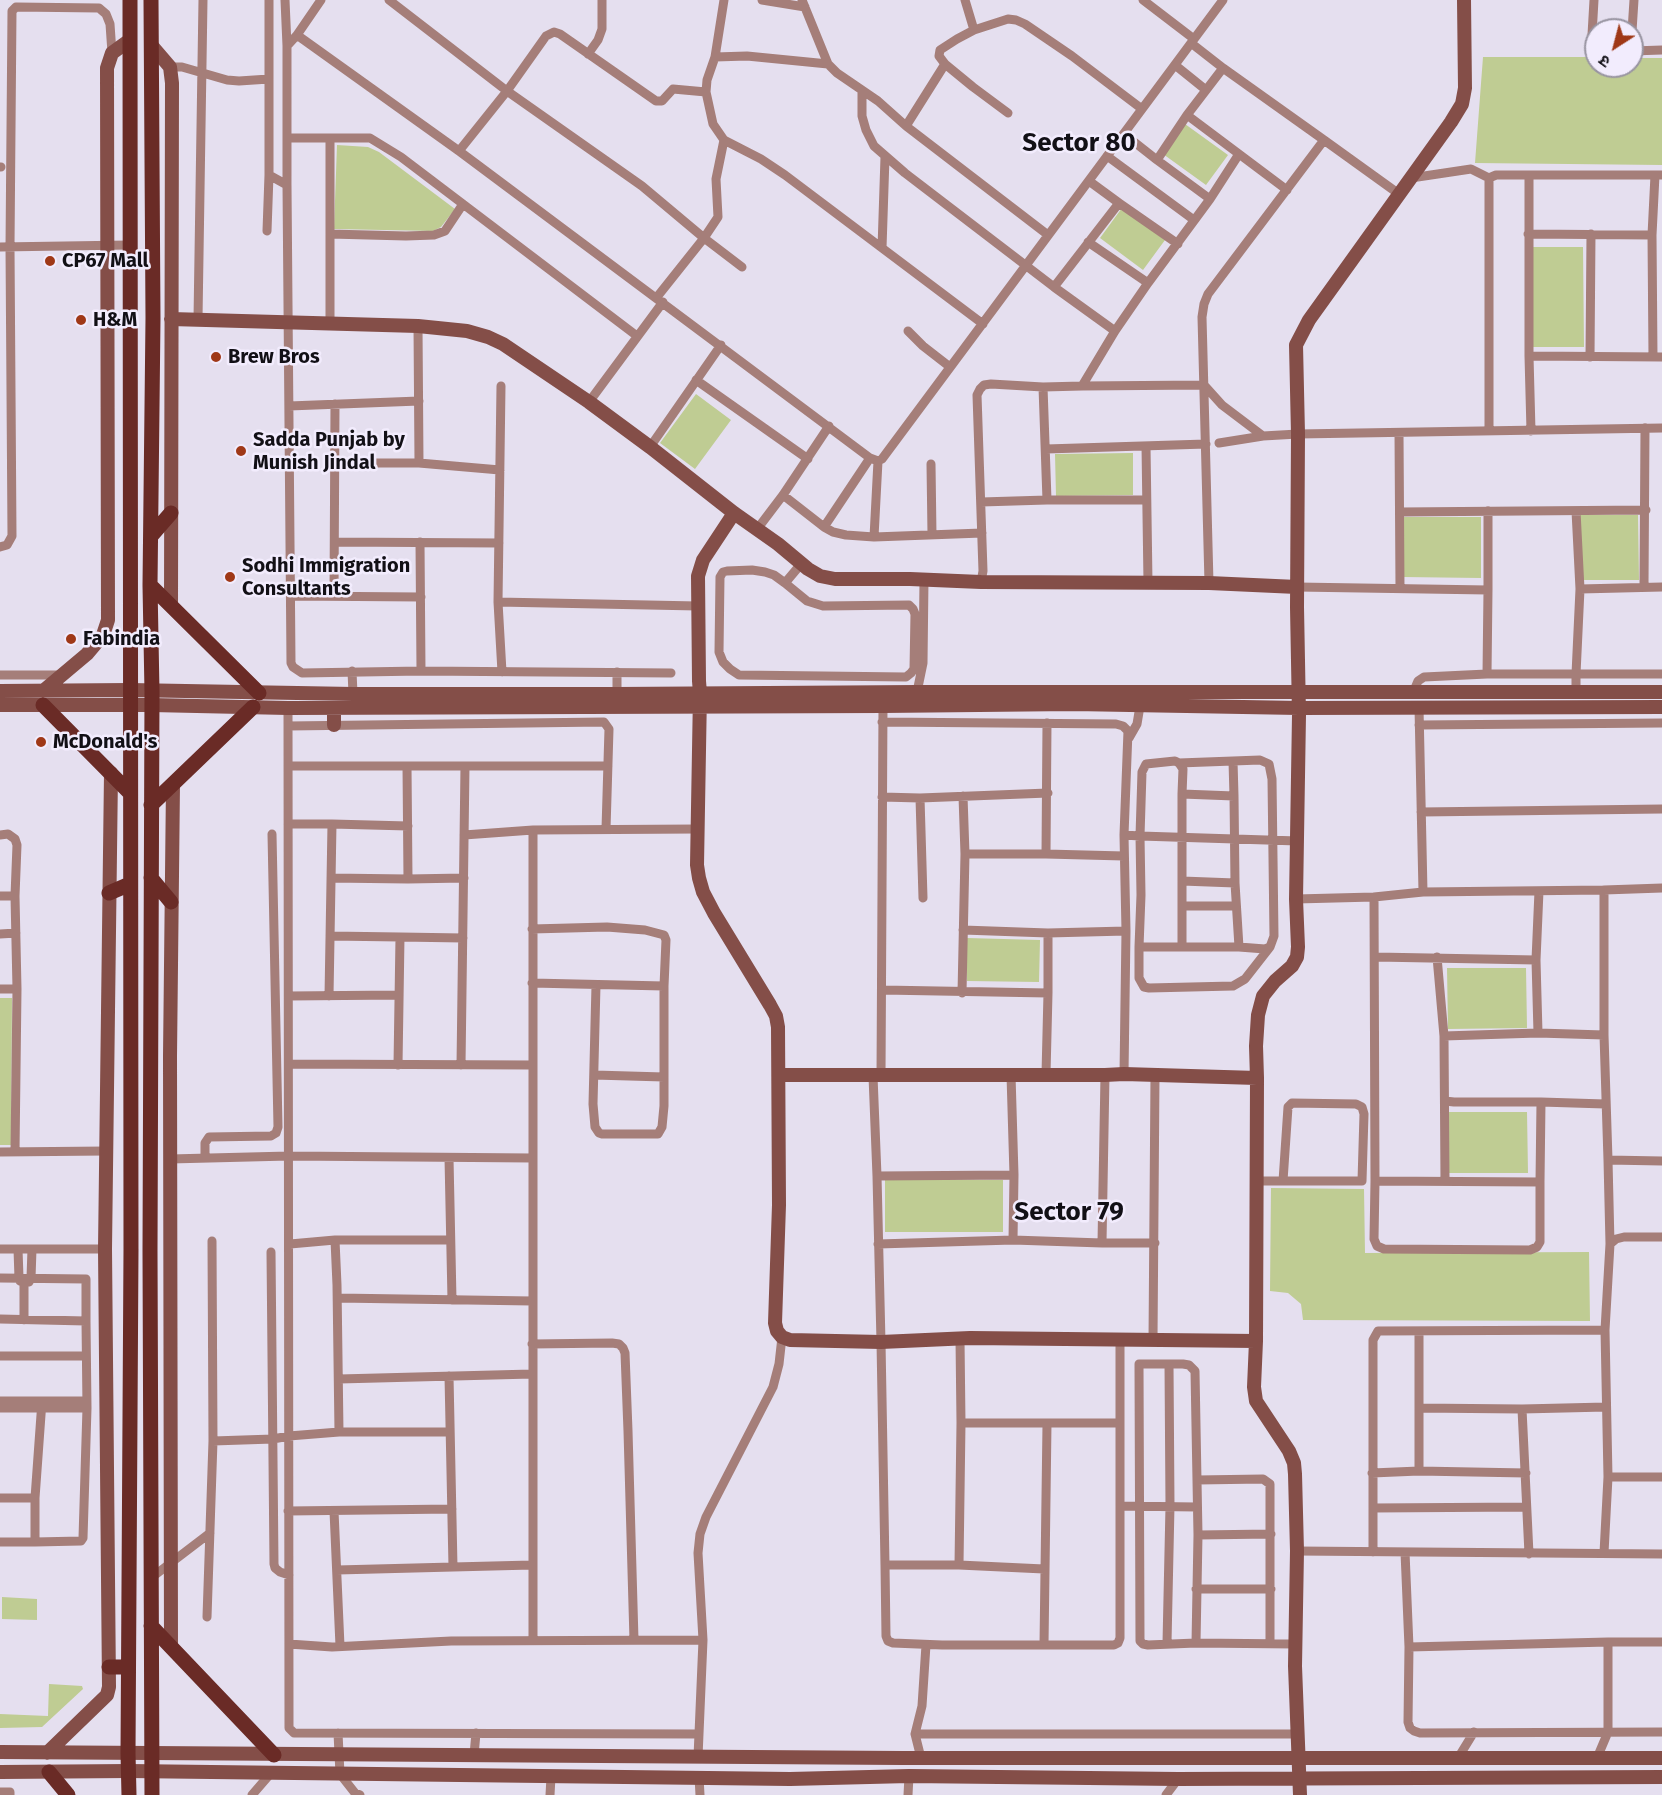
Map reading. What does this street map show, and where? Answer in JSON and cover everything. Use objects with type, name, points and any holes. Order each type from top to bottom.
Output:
[{"type":"main road","points":[[129,1795],[130,0]]},
{"type":"main road","points":[[151,0],[153,46],[150,585],[152,1795]]},
{"type":"main road","points":[[151,536],[171,513]]},
{"type":"main road","points":[[150,585],[171,605],[256,700],[151,805]]},
{"type":"main road","points":[[43,698],[130,794]]},
{"type":"main road","points":[[151,878],[171,902]]},
{"type":"main road","points":[[109,893],[130,884]]},
{"type":"main road","points":[[151,1626],[274,1755]]},
{"type":"main road","points":[[109,1667],[128,1667]]},
{"type":"main road","points":[[49,1772],[68,1795]]},
{"type":"street","points":[[198,319],[203,73],[202,0]]},
{"type":"street","points":[[267,231],[269,0]]},
{"type":"street","points":[[285,0],[288,46],[287,185],[291,663],[293,668],[302,673],[352,671],[671,673]]},
{"type":"street","points":[[288,46],[321,0]]},
{"type":"street","points":[[389,0],[507,91],[642,186],[742,267]]},
{"type":"street","points":[[588,54],[598,40],[602,29],[602,0]]},
{"type":"street","points":[[724,0],[716,57],[707,80],[706,92],[713,124],[724,140],[774,167],[983,324]]},
{"type":"street","points":[[762,0],[805,2],[821,49],[828,64],[837,73],[1048,235]]},
{"type":"street","points":[[965,0],[974,30]]},
{"type":"street","points":[[1143,0],[1223,68],[1399,194]]},
{"type":"street","points":[[297,35],[660,299],[828,426],[874,459],[882,459],[1223,0]]},
{"type":"street","points":[[1300,1795],[1295,1644],[1297,1496],[1294,1463],[1289,1450],[1256,1401],[1254,1387],[1258,1015],[1263,996],[1292,966],[1297,957],[1298,935],[1296,899],[1299,693],[1296,345],[1300,335],[1462,104],[1465,87],[1464,0]]},
{"type":"street","points":[[1593,18],[1594,0]]},
{"type":"street","points":[[1633,18],[1634,0]]},
{"type":"street","points":[[0,547],[8,545],[12,536],[5,247],[12,11],[16,7],[99,8],[106,14],[110,24],[112,52],[107,68],[108,620],[103,635],[95,645],[62,675],[43,698]]},
{"type":"street","points":[[1008,112],[972,87],[939,56],[940,50],[974,30],[1001,20],[1016,20],[1072,56],[1142,109]]},
{"type":"street","points":[[459,151],[507,91],[546,36],[554,32],[656,101],[662,101],[673,89],[706,92]]},
{"type":"street","points":[[112,52],[130,40]]},
{"type":"street","points":[[153,46],[170,67],[172,83],[171,605]]},
{"type":"street","points":[[1644,51],[1662,50]]},
{"type":"street","points":[[716,57],[747,56],[828,64]]},
{"type":"street","points":[[0,59],[11,59]]},
{"type":"street","points":[[906,126],[945,64]]},
{"type":"street","points":[[1175,65],[1206,90]]},
{"type":"street","points":[[170,67],[227,80],[269,79]]},
{"type":"street","points":[[1157,160],[1187,115],[1223,68]]},
{"type":"street","points":[[862,90],[862,116],[873,146],[1025,266],[1116,331]]},
{"type":"street","points":[[1187,115],[1287,190]]},
{"type":"street","points":[[1124,135],[1210,199]]},
{"type":"street","points":[[288,138],[370,138],[401,157],[637,336]]},
{"type":"street","points":[[330,138],[330,323]]},
{"type":"street","points":[[589,402],[718,217],[716,179],[724,140]]},
{"type":"street","points":[[1209,583],[1202,317],[1204,304],[1208,294],[1324,140]]},
{"type":"street","points":[[1082,386],[1148,283],[1210,199],[1239,154]]},
{"type":"street","points":[[1107,156],[1194,220]]},
{"type":"street","points":[[882,248],[885,157]]},
{"type":"street","points":[[1411,178],[1471,169],[1489,178],[1496,175],[1659,175],[1652,236],[1658,357],[1529,356]]},
{"type":"street","points":[[269,175],[287,185]]},
{"type":"street","points":[[1529,175],[1531,431]]},
{"type":"street","points":[[1489,178],[1489,431]]},
{"type":"street","points":[[1089,181],[1178,244]]},
{"type":"street","points":[[1054,287],[1119,202]]},
{"type":"street","points":[[330,234],[434,235],[445,231],[463,204]]},
{"type":"street","points":[[1528,234],[1652,236]]},
{"type":"street","points":[[1590,357],[1591,234]]},
{"type":"street","points":[[1088,242],[1148,283]]},
{"type":"street","points":[[5,247],[129,245]]},
{"type":"street","points":[[171,319],[418,326],[467,331],[488,337],[589,402],[734,513],[758,528],[801,564],[820,576],[835,579],[1209,583],[1488,590]]},
{"type":"street","points":[[418,326],[419,463]]},
{"type":"street","points":[[908,331],[950,367]]},
{"type":"street","points":[[650,447],[721,345]]},
{"type":"street","points":[[696,380],[808,459]]},
{"type":"street","points":[[981,582],[983,571],[977,395],[984,385],[1043,387],[1204,385],[1222,405],[1263,436]]},
{"type":"street","points":[[501,386],[498,602],[502,672]]},
{"type":"street","points":[[1043,387],[1047,500]]},
{"type":"street","points":[[289,406],[419,401]]},
{"type":"street","points":[[334,596],[335,404]]},
{"type":"street","points":[[758,528],[808,459],[828,426]]},
{"type":"street","points":[[1644,586],[1645,428]]},
{"type":"street","points":[[1219,443],[1263,436],[1298,434],[1662,428]]},
{"type":"street","points":[[1399,433],[1400,588]]},
{"type":"street","points":[[1046,449],[1206,444]]},
{"type":"street","points":[[1146,446],[1148,583]]},
{"type":"street","points":[[824,527],[874,459]]},
{"type":"street","points":[[874,459],[874,537]]},
{"type":"street","points":[[335,463],[419,463],[500,470]]},
{"type":"street","points":[[931,464],[932,535]]},
{"type":"street","points":[[0,486],[12,486]]},
{"type":"street","points":[[783,495],[824,527],[846,535],[874,537],[982,533]]},
{"type":"street","points":[[981,502],[1146,500]]},
{"type":"street","points":[[1400,512],[1646,510]]},
{"type":"street","points":[[1487,674],[1488,511]]},
{"type":"street","points":[[1576,511],[1580,589],[1576,692]]},
{"type":"street","points":[[734,513],[703,560],[698,576],[700,700],[697,865],[703,892],[776,1016],[778,1027],[779,1205],[775,1323],[777,1331],[782,1337],[790,1340],[881,1342],[960,1339],[1256,1341]]},
{"type":"street","points":[[335,542],[499,543]]},
{"type":"street","points":[[420,542],[421,671]]},
{"type":"street","points":[[785,583],[801,564]]},
{"type":"street","points":[[752,570],[774,575],[785,583],[807,601],[823,606],[909,605],[915,614],[914,669],[906,677],[739,675],[729,669],[719,652],[720,577],[727,571],[752,570]]},
{"type":"street","points":[[917,692],[923,663],[924,580]]},
{"type":"street","points":[[1580,589],[1662,586]]},
{"type":"street","points":[[291,596],[421,597]]},
{"type":"street","points":[[498,602],[698,606]]},
{"type":"street","points":[[352,671],[353,694]]},
{"type":"street","points":[[617,672],[617,694]]},
{"type":"street","points":[[1413,693],[1418,681],[1424,677],[1487,674],[1662,674]]},
{"type":"street","points":[[0,675],[62,675]]},
{"type":"street","points":[[0,705],[43,698],[130,690],[151,698],[256,700],[353,694],[617,694],[700,700],[883,706],[1074,704],[1299,708],[1662,707]]},
{"type":"street","points":[[0,691],[43,698],[131,706],[151,698]]},
{"type":"street","points":[[256,700],[288,708],[334,708],[555,706],[917,692],[1662,692]]},
{"type":"street","points":[[555,706],[556,721]]},
{"type":"street","points":[[883,706],[883,990],[877,1076],[877,1176],[886,1636],[888,1641],[926,1645],[1114,1645],[1119,1643],[1120,1340]]},
{"type":"street","points":[[1129,738],[1137,724],[1140,706]]},
{"type":"street","points":[[288,708],[289,1728],[294,1733],[699,1734]]},
{"type":"street","points":[[334,708],[334,725]]},
{"type":"street","points":[[1419,708],[1423,892]]},
{"type":"street","points":[[288,726],[604,722],[609,729],[606,830]]},
{"type":"street","points":[[882,722],[1047,723],[1123,726],[1128,731],[1124,835],[1126,931],[1124,1074]]},
{"type":"street","points":[[1047,723],[1047,854]]},
{"type":"street","points":[[1419,725],[1662,723]]},
{"type":"street","points":[[1260,760],[1269,764],[1272,778],[1274,936],[1270,947],[1245,979],[1233,986],[1144,987],[1139,978],[1143,767],[1151,763],[1175,761],[1179,763],[1233,761],[1260,760]]},
{"type":"street","points":[[1233,761],[1235,883],[1239,947]]},
{"type":"street","points":[[1179,763],[1183,769],[1182,947]]},
{"type":"street","points":[[288,766],[608,766]]},
{"type":"street","points":[[407,766],[408,879]]},
{"type":"street","points":[[461,1065],[465,766]]},
{"type":"street","points":[[47,1753],[107,1695],[109,1688],[105,1249],[111,773]]},
{"type":"street","points":[[171,1647],[172,784]]},
{"type":"street","points":[[882,797],[920,798],[1048,793]]},
{"type":"street","points":[[1182,794],[1233,796]]},
{"type":"street","points":[[962,993],[965,854],[963,796]]},
{"type":"street","points":[[920,798],[923,898]]},
{"type":"street","points":[[1421,812],[1662,809]]},
{"type":"street","points":[[288,824],[408,826]]},
{"type":"street","points":[[328,996],[332,824]]},
{"type":"street","points":[[464,835],[533,830],[697,829]]},
{"type":"street","points":[[533,830],[533,1640]]},
{"type":"street","points":[[0,835],[8,834],[15,839],[17,845],[15,896],[18,990],[15,1152]]},
{"type":"street","points":[[205,1158],[205,1143],[209,1137],[271,1136],[276,1133],[278,1127],[272,834]]},
{"type":"street","points":[[1124,835],[1182,839],[1298,841]]},
{"type":"street","points":[[965,854],[1124,856]]},
{"type":"street","points":[[273,865],[288,864]]},
{"type":"street","points":[[331,878],[464,878]]},
{"type":"street","points":[[1182,881],[1235,883]]},
{"type":"street","points":[[1296,899],[1374,897],[1423,892],[1662,888]]},
{"type":"street","points":[[1604,890],[1605,1104],[1610,1244],[1605,1330],[1608,1478],[1604,1553]]},
{"type":"street","points":[[1538,1033],[1536,960],[1539,891]]},
{"type":"street","points":[[0,896],[15,896]]},
{"type":"street","points":[[1374,897],[1376,957],[1374,1239],[1377,1246],[1384,1249],[1519,1250],[1530,1250],[1537,1247],[1540,1242],[1541,1102]]},
{"type":"street","points":[[1182,906],[1236,906]]},
{"type":"street","points":[[532,929],[607,927],[645,930],[664,935],[666,940],[664,1106],[662,1127],[658,1134],[602,1134],[595,1127],[596,985]]},
{"type":"street","points":[[963,930],[1048,933],[1126,931]]},
{"type":"street","points":[[0,934],[16,933]]},
{"type":"street","points":[[1046,1074],[1048,933]]},
{"type":"street","points":[[330,936],[463,938]]},
{"type":"street","points":[[398,1065],[400,937]]},
{"type":"street","points":[[1139,947],[1265,949],[1270,947]]},
{"type":"street","points":[[1376,957],[1536,960]]},
{"type":"street","points":[[1437,957],[1444,1036],[1445,1181]]},
{"type":"street","points":[[532,983],[664,986]]},
{"type":"street","points":[[0,990],[18,990]]},
{"type":"street","points":[[883,990],[1048,993]]},
{"type":"street","points":[[289,996],[399,995]]},
{"type":"street","points":[[1444,1036],[1538,1033],[1604,1035]]},
{"type":"street","points":[[289,1064],[532,1065]]},
{"type":"street","points":[[779,1075],[1124,1074],[1257,1078]]},
{"type":"street","points":[[594,1075],[664,1077]]},
{"type":"street","points":[[1011,1075],[1013,1240]]},
{"type":"street","points":[[1102,1243],[1105,1075]]},
{"type":"street","points":[[1153,1340],[1155,1075]]},
{"type":"street","points":[[1445,1101],[1605,1104]]},
{"type":"street","points":[[1257,1181],[1283,1181],[1362,1181],[1364,1114],[1362,1107],[1356,1104],[1292,1103],[1288,1107],[1283,1181]]},
{"type":"street","points":[[0,1152],[106,1151]]},
{"type":"street","points":[[170,1159],[289,1156],[532,1158]]},
{"type":"street","points":[[449,1158],[452,1300]]},
{"type":"street","points":[[1608,1160],[1662,1161]]},
{"type":"street","points":[[877,1176],[1014,1175]]},
{"type":"street","points":[[1375,1181],[1540,1182]]},
{"type":"street","points":[[1610,1244],[1624,1237],[1662,1238]]},
{"type":"street","points":[[290,1244],[335,1240],[450,1240]]},
{"type":"street","points":[[335,1240],[339,1432]]},
{"type":"street","points":[[878,1244],[1013,1240],[1155,1243]]},
{"type":"street","points":[[207,1617],[213,1441],[212,1241]]},
{"type":"street","points":[[0,1249],[105,1249]]},
{"type":"street","points":[[18,1249],[25,1280]]},
{"type":"street","points":[[24,1320],[25,1280],[32,1249]]},
{"type":"street","points":[[271,1252],[274,1564],[280,1572],[289,1575]]},
{"type":"street","points":[[0,1278],[86,1279],[87,1404],[83,1538],[81,1541],[0,1542]]},
{"type":"street","points":[[338,1298],[532,1301]]},
{"type":"street","points":[[0,1319],[86,1321]]},
{"type":"street","points":[[1373,1552],[1373,1340],[1378,1331],[1605,1330]]},
{"type":"street","points":[[1419,1331],[1419,1471]]},
{"type":"street","points":[[700,1795],[698,1757],[703,1640],[700,1534],[706,1517],[772,1387],[779,1364],[782,1337]]},
{"type":"street","points":[[959,1565],[960,1339]]},
{"type":"street","points":[[532,1344],[612,1343],[619,1344],[625,1353],[634,1640]]},
{"type":"street","points":[[0,1356],[86,1356]]},
{"type":"street","points":[[1196,1643],[1198,1535],[1195,1371],[1189,1365],[1139,1364],[1140,1641],[1148,1645],[1167,1643],[1295,1644]]},
{"type":"street","points":[[1167,1643],[1170,1506],[1169,1364]]},
{"type":"street","points":[[339,1379],[532,1374]]},
{"type":"street","points":[[449,1376],[453,1567]]},
{"type":"street","points":[[0,1401],[87,1404]]},
{"type":"street","points":[[0,1408],[42,1404]]},
{"type":"street","points":[[35,1542],[35,1498],[42,1404]]},
{"type":"street","points":[[1419,1408],[1606,1407]]},
{"type":"street","points":[[1522,1409],[1529,1554]]},
{"type":"street","points":[[961,1423],[1120,1423]]},
{"type":"street","points":[[1044,1645],[1047,1424]]},
{"type":"street","points":[[213,1441],[273,1439],[339,1432],[450,1432]]},
{"type":"street","points":[[1372,1473],[1419,1471],[1526,1473]]},
{"type":"street","points":[[1608,1478],[1662,1477]]},
{"type":"street","points":[[1197,1480],[1263,1479],[1267,1480],[1271,1488],[1270,1643]]},
{"type":"street","points":[[0,1498],[35,1498]]},
{"type":"street","points":[[1120,1506],[1197,1507]]},
{"type":"street","points":[[1373,1508],[1526,1507]]},
{"type":"street","points":[[288,1511],[452,1509]]},
{"type":"street","points":[[334,1511],[340,1646]]},
{"type":"street","points":[[151,1578],[210,1533]]},
{"type":"street","points":[[1198,1535],[1271,1534]]},
{"type":"street","points":[[1297,1551],[1662,1554]]},
{"type":"street","points":[[1405,1552],[1409,1647],[1408,1722],[1410,1728],[1420,1733],[1662,1732]]},
{"type":"street","points":[[337,1570],[532,1564]]},
{"type":"street","points":[[885,1565],[959,1565],[1044,1569]]},
{"type":"street","points":[[1196,1589],[1271,1589]]},
{"type":"street","points":[[289,1644],[340,1646],[451,1641],[703,1640]]},
{"type":"street","points":[[1409,1647],[1608,1641],[1662,1642]]},
{"type":"street","points":[[1597,1758],[1608,1732],[1608,1641]]},
{"type":"street","points":[[921,1758],[915,1734],[922,1706],[926,1645]]},
{"type":"street","points":[[1458,1758],[1474,1732]]},
{"type":"street","points":[[338,1733],[340,1774],[355,1793],[360,1795]]},
{"type":"street","points":[[474,1755],[476,1733]]},
{"type":"street","points":[[915,1734],[1298,1734]]},
{"type":"street","points":[[0,1752],[921,1758],[1662,1758]]},
{"type":"street","points":[[550,1756],[550,1795]]},
{"type":"street","points":[[0,1772],[129,1771],[790,1779],[909,1776],[1178,1779],[1662,1777]]},
{"type":"street","points":[[252,1795],[271,1773]]},
{"type":"street","points":[[908,1795],[909,1776]]},
{"type":"street","points":[[1166,1795],[1178,1779]]},
{"type":"street","points":[[0,1792],[10,1792],[10,1795]]},
{"type":"green space","points":[[1483,57],[1584,57],[1584,78],[1644,78],[1644,58],[1662,58],[1662,165],[1475,163]]},
{"type":"green space","points":[[1185,124],[1228,155],[1206,185],[1163,154]]},
{"type":"green space","points":[[337,145],[368,147],[379,152],[455,209],[441,227],[433,231],[334,229]]},
{"type":"green space","points":[[1122,208],[1165,240],[1143,270],[1100,238]]},
{"type":"green space","points":[[1532,247],[1583,247],[1584,347],[1532,347]]},
{"type":"green space","points":[[696,394],[731,420],[695,469],[660,443]]},
{"type":"green space","points":[[1133,453],[1133,495],[1056,496],[1055,454]]},
{"type":"green space","points":[[1580,515],[1638,515],[1639,580],[1581,580]]},
{"type":"green space","points":[[1403,517],[1481,517],[1481,578],[1403,577]]},
{"type":"green space","points":[[967,938],[1040,940],[1039,982],[967,981]]},
{"type":"green space","points":[[1447,968],[1526,968],[1527,1028],[1448,1029]]},
{"type":"green space","points":[[0,998],[12,998],[11,1145],[0,1145]]},
{"type":"green space","points":[[1449,1112],[1527,1112],[1528,1173],[1449,1173]]},
{"type":"green space","points":[[885,1179],[1003,1180],[1003,1232],[885,1232]]},
{"type":"green space","points":[[1271,1188],[1364,1189],[1365,1253],[1589,1252],[1590,1321],[1303,1320],[1301,1304],[1288,1293],[1270,1291]]},
{"type":"green space","points":[[2,1597],[37,1599],[37,1620],[2,1619]]},
{"type":"green space","points":[[49,1684],[82,1686],[83,1689],[42,1727],[0,1728],[0,1714],[48,1716]]},
{"type":"place","name":"CP67 Mall","points":[[50,261]]},
{"type":"place","name":"H&M","points":[[81,320]]},
{"type":"place","name":"Brew Bros","points":[[216,357]]},
{"type":"place","name":"Sadda Punjab by Munish Jindal","points":[[241,451]]},
{"type":"place","name":"Sodhi Immigration Consultants","points":[[230,577]]},
{"type":"place","name":"Fabindia","points":[[71,639]]},
{"type":"place","name":"McDonald's","points":[[41,742]]},
{"type":"district","name":"Sector 80","points":[[1079,144]]},
{"type":"district","name":"Sector 79","points":[[1069,1213]]}]
